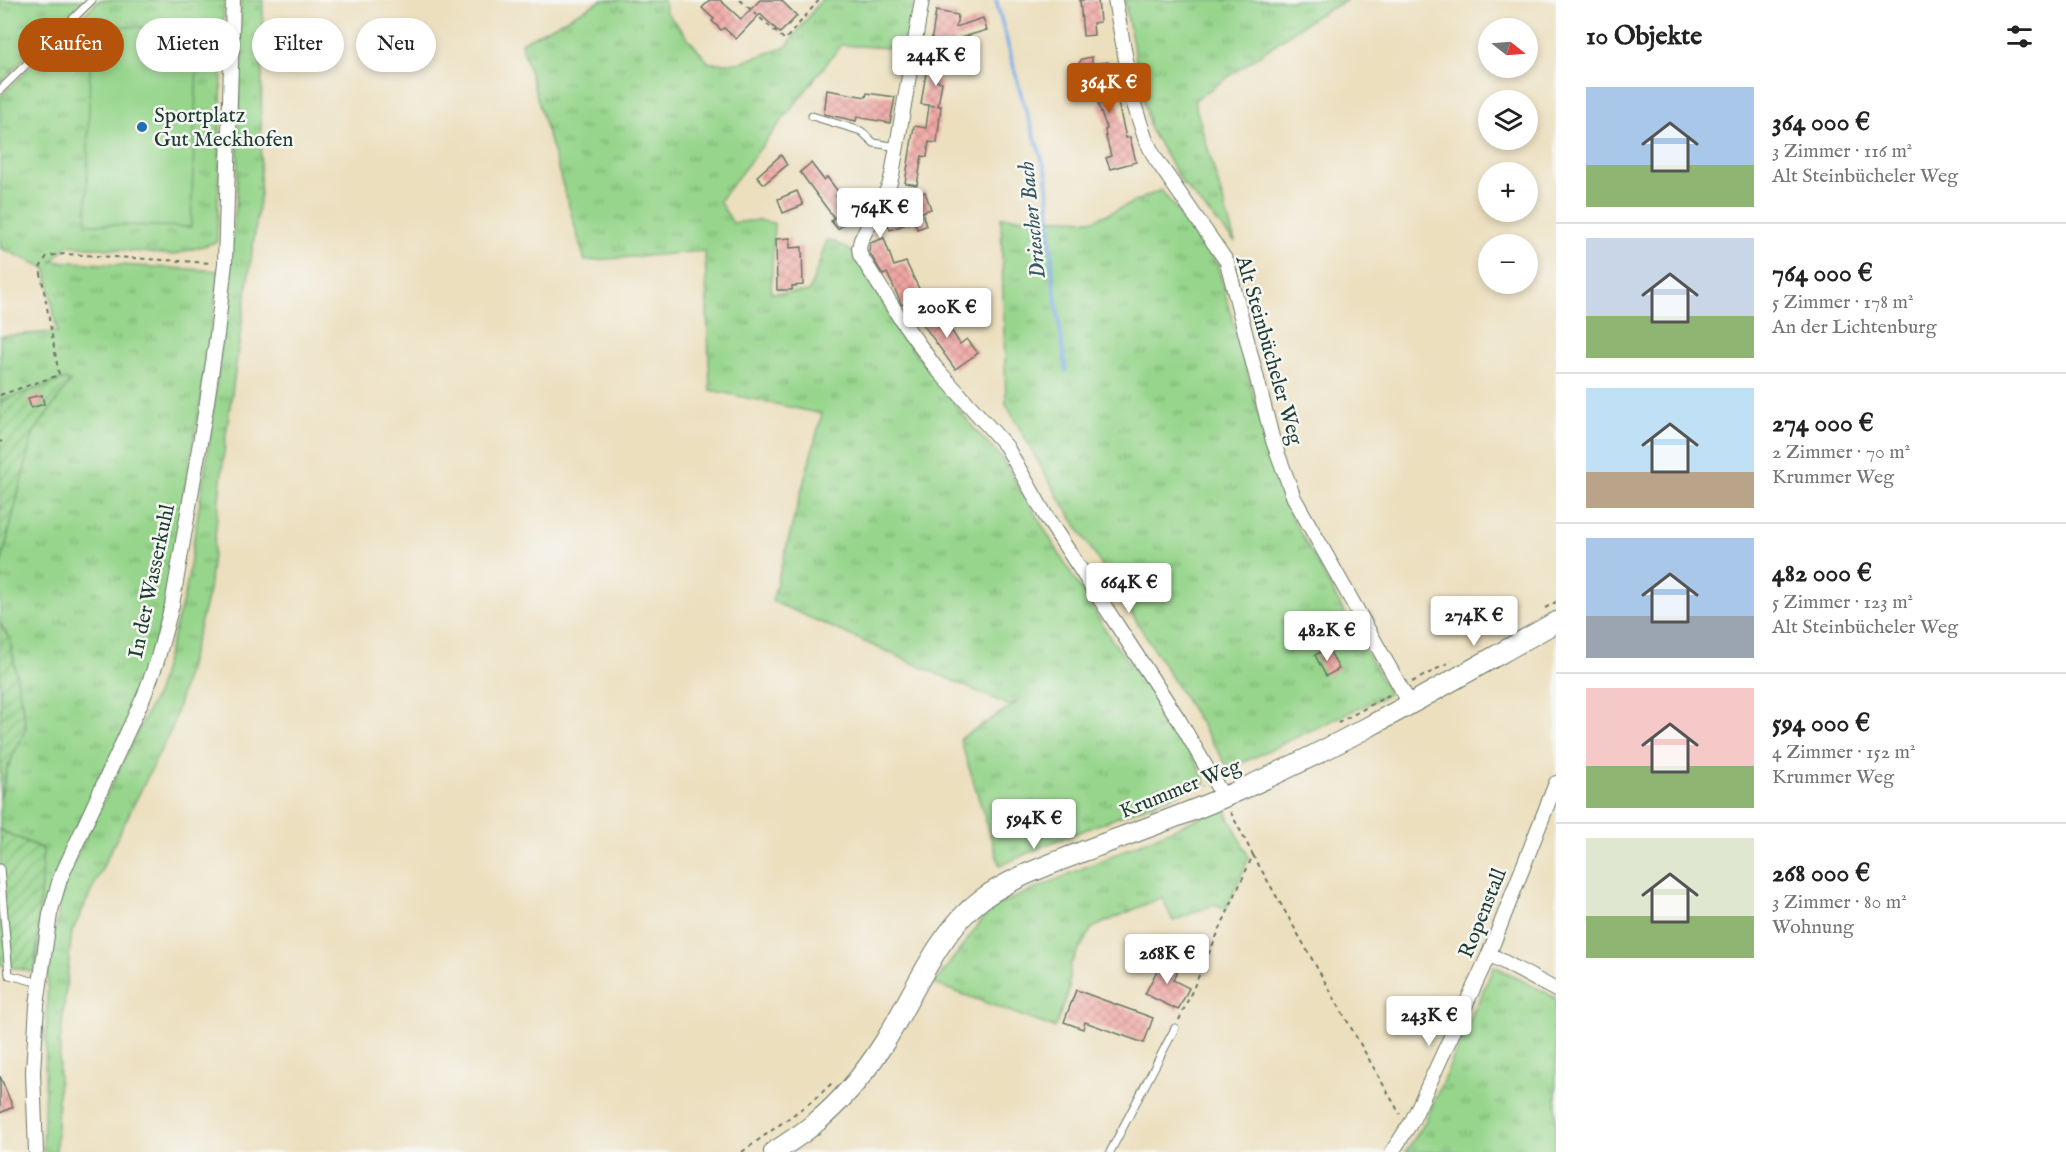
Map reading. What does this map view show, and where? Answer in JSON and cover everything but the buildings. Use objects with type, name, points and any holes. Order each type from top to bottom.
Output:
[{"type":"main road","name":"Krummer Weg","points":[[774,1152],[814,1124],[854,1085],[883,1045],[930,962],[950,933],[982,899],[1038,868],[1224,798],[1272,776],[1410,704],[1556,622]]},
{"type":"street","name":"In der Wasserkuhl","points":[[36,1152],[33,1072],[37,1005],[50,914],[60,879],[144,696],[157,661],[172,605],[211,380],[225,264],[233,0]]},
{"type":"street","points":[[922,0],[889,186],[861,240],[860,255],[900,318],[935,367],[1005,446],[1047,518],[1179,720],[1224,798]]},
{"type":"street","name":"Alt Steinbücheler Weg","points":[[1115,0],[1134,104],[1145,138],[1155,159],[1227,262],[1273,441],[1294,498],[1410,704]]},
{"type":"street","name":"Ropenstall","points":[[1392,1152],[1412,1121],[1489,954],[1556,783]]},
{"type":"street","points":[[1489,954],[1556,990]]},
{"type":"lane","points":[[0,90],[92,0]]},
{"type":"lane","points":[[812,116],[861,132],[874,143],[897,147]]},
{"type":"lane","points":[[0,868],[9,975],[40,983]]},
{"type":"lane","points":[[1110,1152],[1175,1028]]},
{"type":"path","points":[[740,0],[784,40],[819,0]]},
{"type":"path","points":[[0,395],[59,375],[40,268],[46,256],[65,254],[225,264]]},
{"type":"path","points":[[1224,798],[1253,855],[1401,1117],[1412,1121]]},
{"type":"path","points":[[1175,1028],[1229,913],[1253,855]]},
{"type":"green space","points":[[0,0],[87,0],[66,18],[18,18],[18,65],[0,83]]},
{"type":"green space","points":[[99,0],[224,0],[223,18],[136,18],[136,72],[222,72],[217,242],[173,255],[68,245],[51,263],[54,261],[219,271],[202,392],[165,611],[136,704],[61,860],[48,898],[35,972],[43,849],[0,830],[0,799],[7,769],[26,728],[10,640],[0,623],[0,568],[33,433],[70,382],[65,379],[0,401],[0,336],[57,332],[46,268],[0,248],[0,97],[26,72],[124,72],[124,18],[81,18]]},
{"type":"green space","points":[[241,0],[263,0],[263,18],[252,18],[252,72],[262,72],[260,196],[226,435],[209,591],[172,728],[72,932],[60,1043],[56,1152],[43,1152],[48,971],[64,882],[157,692],[186,590],[211,431],[237,196]]},
{"type":"green space","points":[[602,0],[664,0],[666,12],[709,63],[738,63],[786,47],[821,0],[914,0],[905,49],[841,45],[719,201],[733,223],[758,220],[774,223],[771,293],[809,292],[827,240],[853,252],[903,337],[975,430],[1000,456],[1111,639],[1146,685],[1196,762],[1206,783],[1043,846],[1000,866],[960,739],[1018,702],[1008,705],[772,601],[822,414],[710,390],[705,251],[585,261],[521,43]]},
{"type":"green space","points":[[1124,0],[1347,0],[1314,17],[1194,101],[1235,242],[1183,184],[1150,129]]},
{"type":"green space","name":"Sportplatz Gut Meckhofen","points":[[124,27],[136,27],[136,72],[197,72],[191,227],[86,224],[90,72],[124,72]]},
{"type":"green space","points":[[1161,190],[1217,264],[1282,499],[1389,694],[1229,769],[1053,488],[1006,404],[1001,217],[1094,220]]},
{"type":"green space","points":[[66,379],[70,382],[33,433],[0,568],[0,401]]},
{"type":"green space","points":[[0,623],[10,640],[26,728],[7,769],[0,799]]},
{"type":"green space","points":[[1224,807],[1249,858],[1226,909],[1215,904],[1173,921],[1162,897],[1092,928],[1070,965],[1069,990],[1055,1028],[934,984],[991,908]]},
{"type":"green space","points":[[0,830],[43,849],[35,972],[0,965]]},
{"type":"green space","points":[[1494,966],[1556,998],[1556,1152],[1405,1152],[1423,1126]]},
{"type":"waterway","name":"Driescher Bach","points":[[996,0],[1022,98],[1047,174],[1053,279],[1066,371]]},
{"type":"place","name":"Sportplatz Gut Meckhofen","points":[[142,127]]}]
